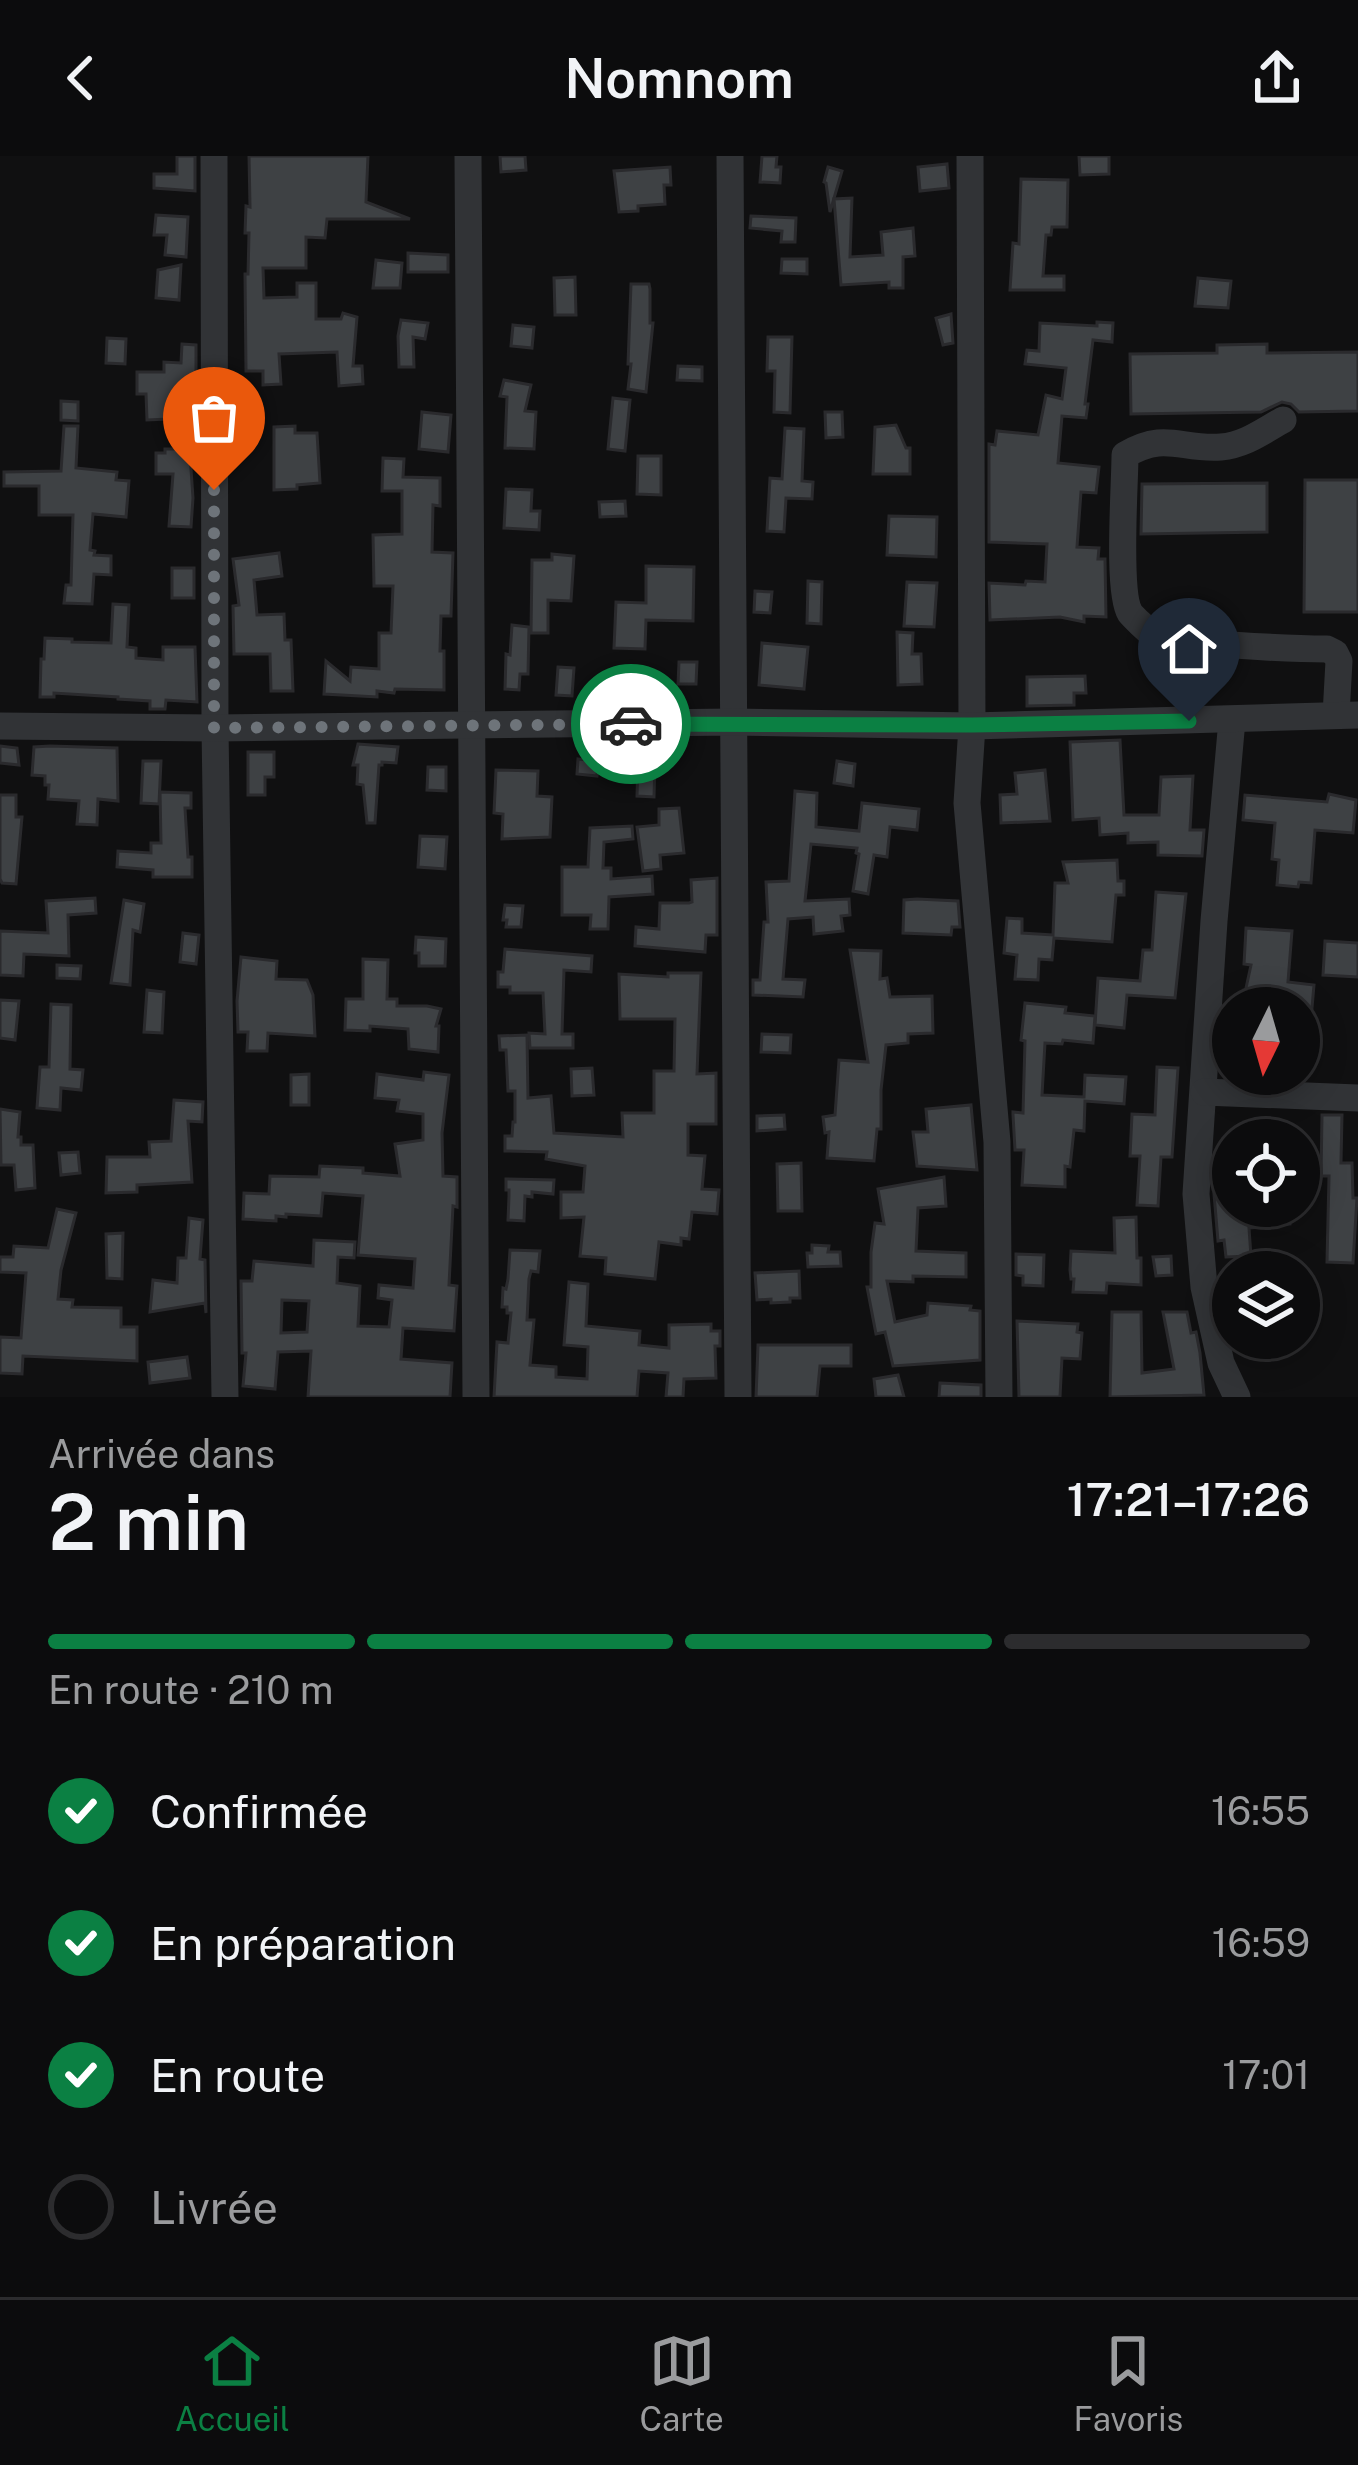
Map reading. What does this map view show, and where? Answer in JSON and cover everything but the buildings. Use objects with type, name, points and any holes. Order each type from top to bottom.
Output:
[{"type":"street","points":[[214,156],[214,728],[225,1397]]},
{"type":"street","points":[[468,156],[476,1397]]},
{"type":"street","points":[[730,156],[738,1397]]},
{"type":"street","points":[[970,156],[972,725],[967,803],[997,1142],[1000,1397]]},
{"type":"street","points":[[0,726],[972,725],[1347,715],[1339,661],[1327,649],[1181,640],[1152,634],[1130,614],[1123,565],[1125,455],[1160,441],[1193,447],[1235,444],[1283,420]]},
{"type":"street","points":[[1232,720],[1196,1193],[1204,1287],[1221,1363],[1238,1397]]},
{"type":"street","points":[[1204,1092],[1358,1098]]},
{"type":"way so far","points":[[214,490],[214,728],[631,724]]},
{"type":"route","points":[[631,724],[1189,721]]}]
